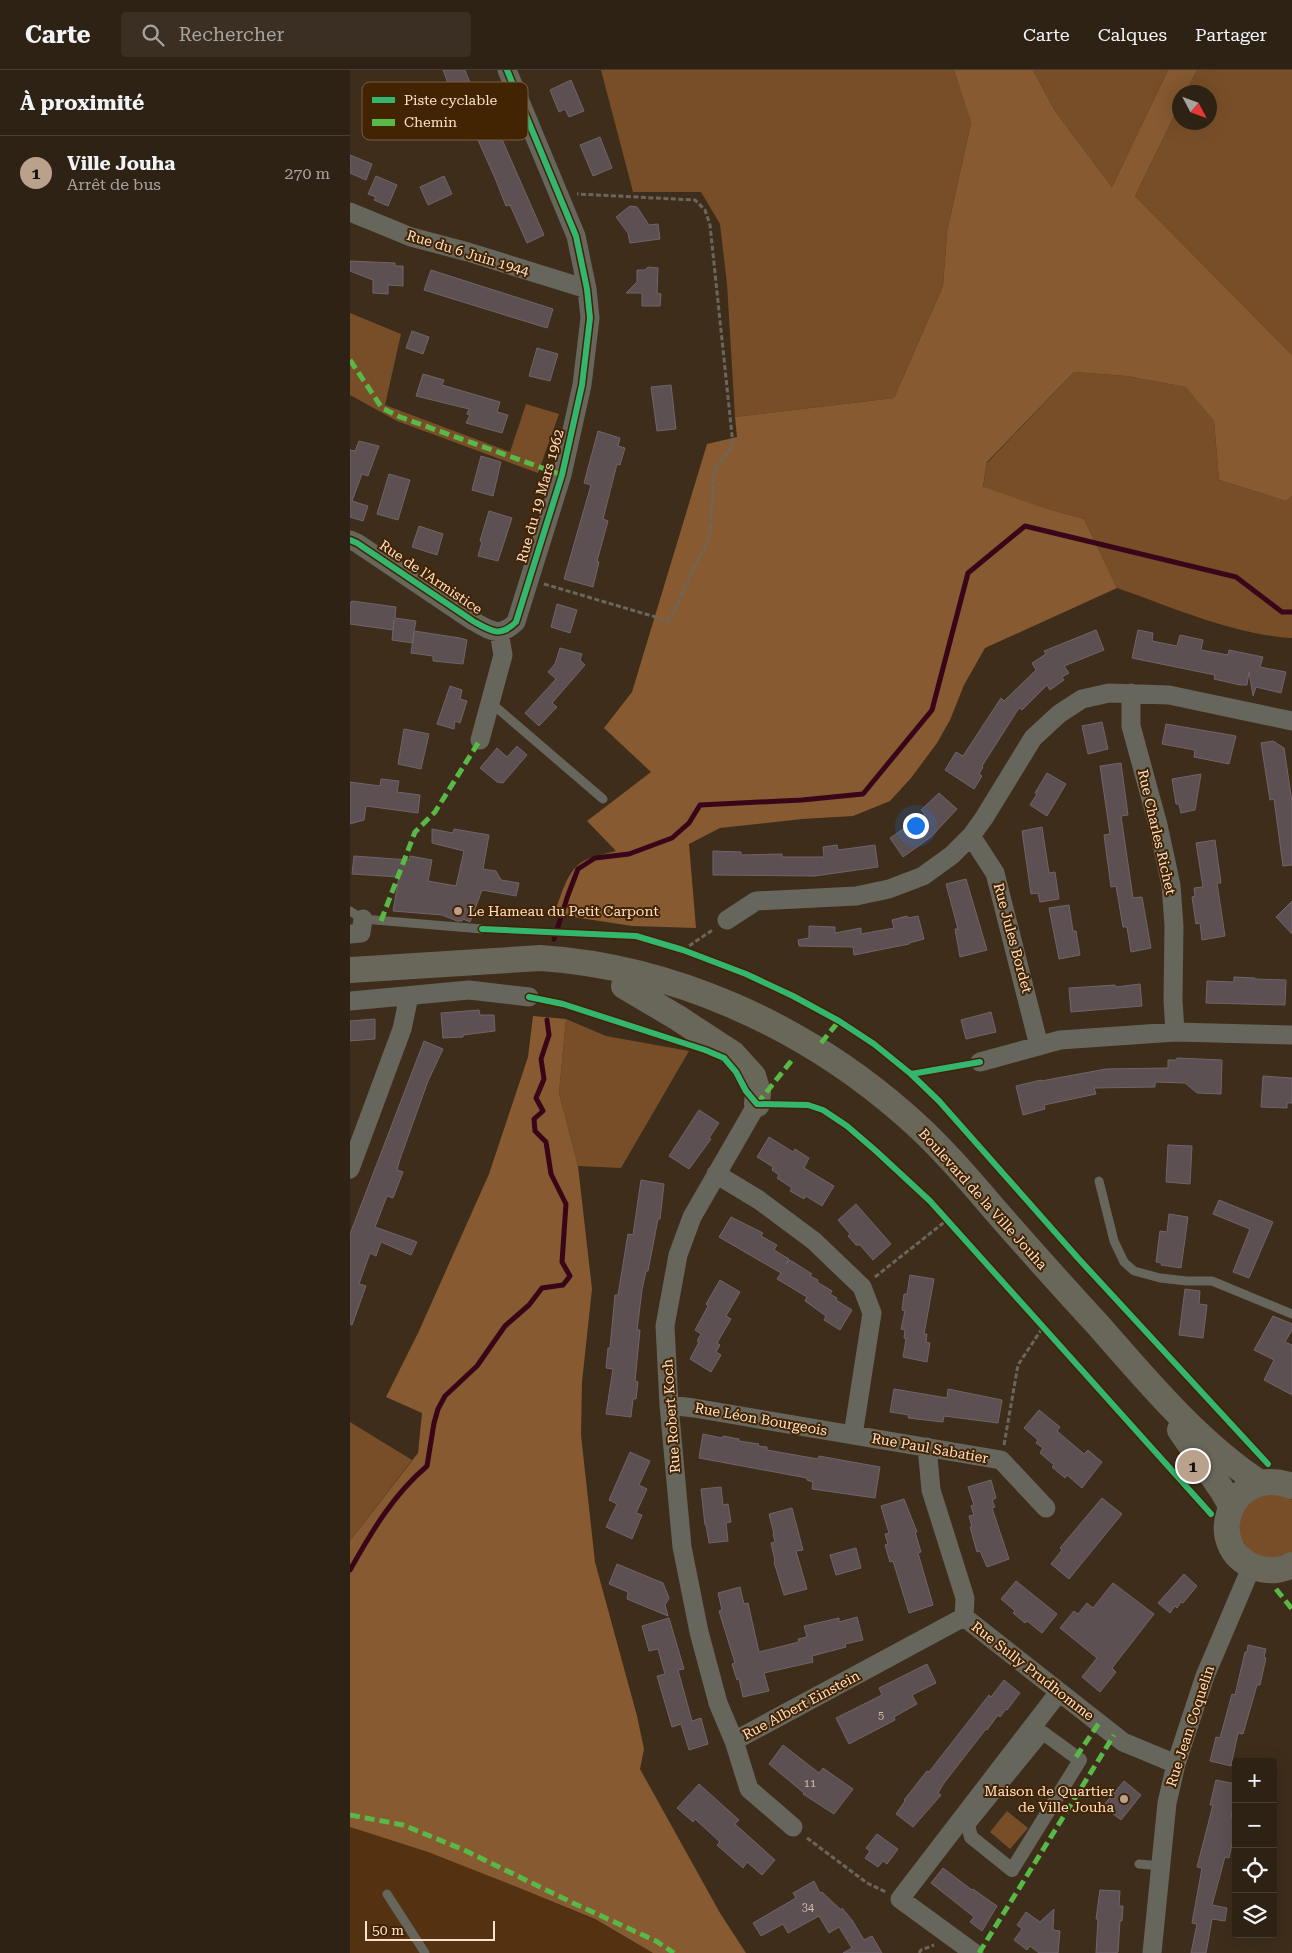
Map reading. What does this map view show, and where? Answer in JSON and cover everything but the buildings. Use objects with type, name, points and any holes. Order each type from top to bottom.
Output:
[{"type":"main road","name":"Boulevard de la Ville Jouha","points":[[543,966],[558,959],[628,971],[677,985],[773,1024],[847,1068],[904,1113],[963,1172],[1153,1388],[1194,1428],[1243,1471],[1260,1483]]},
{"type":"main road","points":[[350,970],[488,961],[543,966]]},
{"type":"main road","name":"Boulevard de la Ville Jouha","points":[[543,966],[671,1000],[760,1037],[832,1079],[893,1125],[941,1170],[987,1218],[1186,1436],[1231,1506]]},
{"type":"main road","points":[[624,986],[733,1054],[753,1076],[758,1092],[757,1104]]},
{"type":"main road","points":[[1292,1486],[1270,1481],[1249,1488],[1231,1506],[1227,1523],[1229,1540],[1234,1550],[1241,1559],[1250,1565],[1273,1570],[1292,1565]]},
{"type":"street","name":"Rue du 19 Mars 1962","points":[[507,70],[512,82]]},
{"type":"street","name":"Rue du 19 Mars 1962","points":[[499,632],[508,629],[516,622],[562,474],[582,385],[590,318],[587,289],[576,236],[528,120]]},
{"type":"street","name":"Rue du 6 Juin 1944","points":[[350,212],[410,237],[468,252],[587,289]]},
{"type":"street","name":"Rue de l'Armistice","points":[[350,540],[473,622],[499,632]]},
{"type":"street","points":[[480,740],[503,655],[499,632]]},
{"type":"street","points":[[727,920],[756,901],[856,896],[889,889],[923,876],[952,855],[971,836],[989,811],[1033,738],[1059,714],[1082,699],[1109,693],[1169,695],[1292,721]]},
{"type":"street","name":"Rue Charles Richet","points":[[1131,693],[1131,726],[1158,825],[1171,885],[1174,926],[1173,1000],[1175,1032]]},
{"type":"street","name":"Rue Jules Bordet","points":[[971,836],[995,873],[1040,1046]]},
{"type":"street","points":[[350,934],[362,933],[357,915]]},
{"type":"street","points":[[350,1001],[469,990],[529,997]]},
{"type":"street","points":[[350,1169],[402,1029],[409,996]]},
{"type":"street","points":[[980,1062],[1060,1040],[1175,1032],[1292,1035]]},
{"type":"street","name":"Rue Robert Koch","points":[[734,1741],[718,1703],[699,1632],[682,1547],[669,1405],[665,1326],[678,1254],[692,1217],[757,1104]]},
{"type":"street","points":[[716,1174],[759,1200],[814,1241],[862,1288],[872,1313],[854,1435]]},
{"type":"street","name":"Rue Léon Bourgeois","points":[[669,1405],[854,1435]]},
{"type":"street","name":"Rue Paul Sabatier","points":[[854,1435],[1001,1460],[1046,1508]]},
{"type":"street","name":"Rue Sully Prudhomme","points":[[927,1447],[931,1490],[965,1598],[964,1617],[1123,1742],[1176,1764]]},
{"type":"street","name":"Rue Jean Coquelin","points":[[1152,1953],[1166,1803],[1176,1764],[1204,1676],[1248,1575],[1250,1565]]},
{"type":"street","name":"Rue Albert Einstein","points":[[794,1828],[749,1789],[734,1741],[964,1617]]},
{"type":"street","points":[[974,1953],[900,1898],[1059,1692]]},
{"type":"street","points":[[1043,1733],[1080,1760],[1012,1870],[971,1837],[968,1825],[1043,1733]]},
{"type":"lane","points":[[490,702],[603,800]]},
{"type":"lane","points":[[357,915],[482,929]]},
{"type":"lane","points":[[1099,1182],[1114,1241],[1124,1262],[1134,1271],[1160,1278],[1212,1281],[1292,1314]]},
{"type":"lane","points":[[1139,1864],[1160,1866]]},
{"type":"lane","points":[[387,1894],[425,1953]]},
{"type":"path","points":[[529,580],[669,621],[710,535],[714,470],[733,445],[710,225],[705,210],[695,200],[559,194]]},
{"type":"path","points":[[683,950],[727,920]]},
{"type":"path","points":[[862,1288],[947,1220]]},
{"type":"path","points":[[1001,1460],[1018,1365],[1043,1327]]},
{"type":"path","points":[[794,1828],[867,1883],[900,1898]]},
{"type":"shaded area","points":[[601,70],[954,70],[971,123],[947,232],[943,286],[894,398],[735,417],[727,284],[720,224],[701,192],[633,192]]},
{"type":"shaded area","points":[[954,70],[1033,70],[1055,111],[1112,187],[1168,70],[1197,70],[1190,85],[1172,85],[1172,120],[1135,196],[1292,355],[1292,496],[1286,501],[1219,480],[1214,421],[1186,387],[1126,376],[1074,372],[987,462],[983,487],[1084,519],[1117,588],[985,648],[964,685],[950,720],[937,743],[911,778],[890,801],[853,816],[802,819],[720,828],[689,844],[696,928],[632,926],[554,914],[568,878],[576,866],[598,855],[616,851],[587,821],[651,772],[604,728],[632,692],[707,444],[737,437],[735,417],[894,398],[943,286],[947,232],[971,123]]},
{"type":"shaded area","points":[[1033,70],[1168,70],[1112,187],[1055,111]]},
{"type":"shaded area","points":[[1197,70],[1292,70],[1292,355],[1135,196],[1172,120],[1172,130],[1217,130],[1217,85],[1190,85]]},
{"type":"shaded area","points":[[350,313],[401,334],[385,405],[510,452],[526,404],[559,414],[538,473],[397,421],[350,395]]},
{"type":"shaded area","points":[[1074,372],[1126,376],[1187,387],[1214,421],[1219,480],[1286,501],[1292,496],[1292,638],[1248,632],[1226,626],[1117,588],[1084,519],[983,488],[987,463]]},
{"type":"shaded area","points":[[533,1016],[566,1019],[559,1093],[578,1166],[592,1289],[582,1382],[581,1435],[595,1562],[637,1716],[644,1749],[640,1769],[720,1913],[746,1953],[653,1953],[595,1919],[428,1852],[350,1827],[350,1541],[418,1453],[422,1413],[386,1397],[419,1331],[489,1174],[528,1057]]},
{"type":"shaded area","points":[[566,1019],[606,1036],[689,1051],[621,1168],[578,1166],[559,1093]]},
{"type":"shaded area","points":[[350,1422],[412,1460],[350,1541]]},
{"type":"shaded area","points":[[1265,1493],[1288,1496],[1292,1500],[1292,1552],[1270,1559],[1250,1552],[1239,1535],[1240,1514],[1245,1505]]},
{"type":"shaded area","points":[[1007,1811],[1028,1828],[1010,1849],[990,1832]]},
{"type":"shaded area","points":[[350,1827],[428,1852],[517,1887],[595,1920],[653,1953],[350,1953]]},
{"type":"waterway","points":[[554,939],[578,869],[595,858],[629,854],[672,838],[689,823],[700,805],[802,800],[863,794],[932,710],[968,573],[1025,526],[1236,577],[1282,612],[1292,612]]},
{"type":"waterway","points":[[350,1570],[393,1501],[427,1466],[434,1423],[438,1409],[445,1396],[477,1366],[505,1326],[529,1305],[542,1288],[563,1285],[570,1276],[562,1262],[566,1204],[551,1174],[546,1142],[535,1131],[534,1119],[543,1111],[536,1098],[544,1079],[541,1059],[549,1035],[547,1020]]},
{"type":"marked path","points":[[350,360],[382,408],[400,417],[562,475]]},
{"type":"marked path","points":[[381,921],[415,832],[435,812],[480,740]]},
{"type":"marked path","points":[[821,1043],[839,1021]]},
{"type":"marked path","points":[[757,1104],[792,1060]]},
{"type":"marked path","points":[[1276,1589],[1292,1609]]},
{"type":"marked path","points":[[1076,1757],[1099,1723]]},
{"type":"marked path","points":[[979,1953],[1114,1735]]},
{"type":"marked path","points":[[350,1815],[403,1825],[464,1850],[656,1941],[674,1953]]},
{"type":"cycle path","points":[[507,70],[512,82]]},
{"type":"cycle path","points":[[350,540],[485,628],[500,631],[505,630],[516,622],[562,475],[582,385],[590,318],[587,289],[576,236],[528,121]]},
{"type":"cycle path","points":[[482,929],[636,936],[683,950],[746,974],[793,996],[839,1021],[874,1044],[911,1074],[939,1101],[1077,1257],[1268,1464]]},
{"type":"cycle path","points":[[529,997],[563,1004],[705,1050],[724,1058],[736,1072],[746,1091],[757,1104],[808,1105],[823,1110],[847,1126],[930,1201],[1211,1514]]},
{"type":"cycle path","points":[[911,1074],[980,1062]]},
{"type":"place","name":"Le Hameau du Petit Carpont","points":[[458,911]]},
{"type":"place","name":"Ville Jouha","points":[[1193,1466]]},
{"type":"place","name":"Maison de Quartier de Ville Jouha","points":[[1124,1799]]}]
